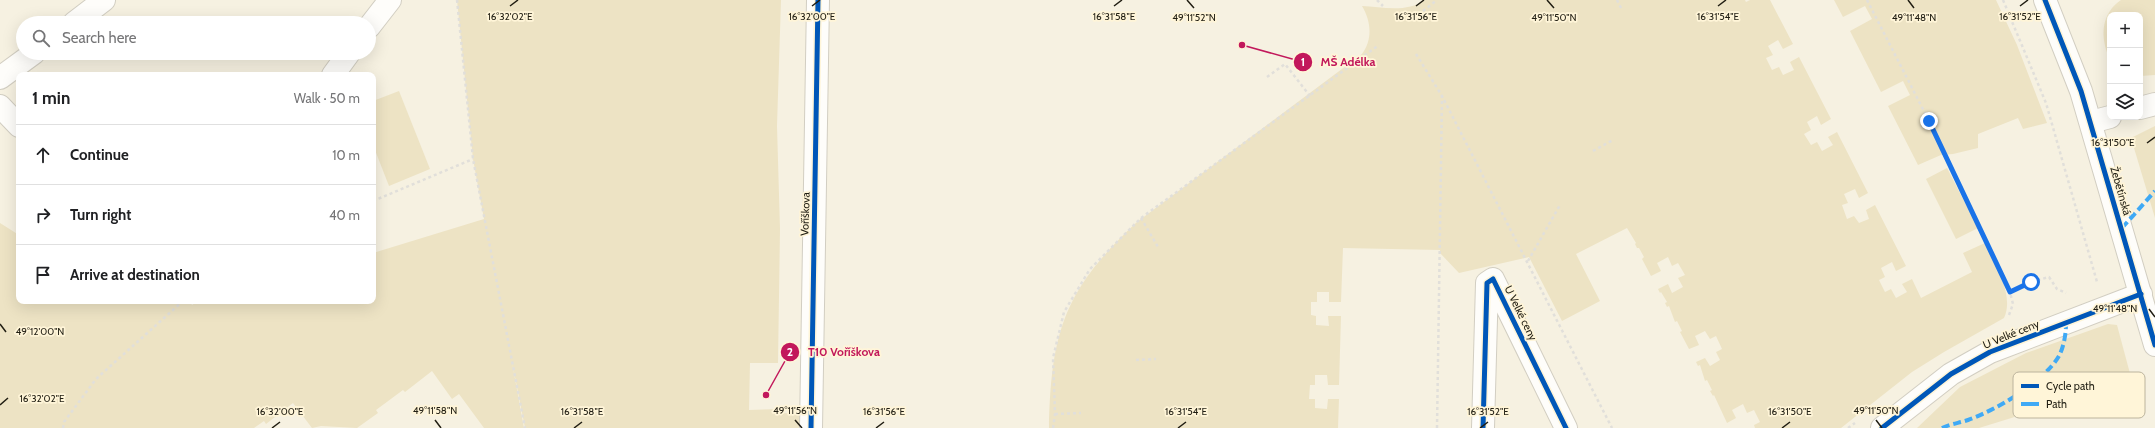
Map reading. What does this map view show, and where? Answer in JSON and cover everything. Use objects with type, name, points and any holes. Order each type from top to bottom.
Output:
[{"type":"street","points":[[83,16],[104,0]]},
{"type":"street","points":[[376,18],[390,0]]},
{"type":"street","name":"Voříškova","points":[[811,428],[818,0]]},
{"type":"street","name":"Žebětínská","points":[[2050,2],[2081,92],[2100,120],[2141,294],[2155,345]]},
{"type":"street","points":[[0,78],[24,60]]},
{"type":"street","points":[[335,72],[344,60]]},
{"type":"street","points":[[2143,107],[2155,104]]},
{"type":"street","points":[[0,106],[16,123]]},
{"type":"street","name":"U Velké ceny","points":[[1483,428],[1487,283],[1493,279],[1566,428]]},
{"type":"street","name":"U Velké ceny","points":[[1882,428],[1952,374],[1990,352],[2141,294]]},
{"type":"path","points":[[457,0],[473,159],[525,428]]},
{"type":"path","points":[[1377,0],[1383,6]]},
{"type":"path","points":[[1423,11],[1437,0]]},
{"type":"path","points":[[1617,0],[1622,10]]},
{"type":"path","points":[[1867,0],[1929,121],[2010,292],[2013,304],[2008,318]]},
{"type":"path","points":[[2003,0],[2046,103],[2097,282],[2093,285]]},
{"type":"path","points":[[1053,428],[1055,414],[1053,358],[1064,312],[1090,269],[1140,218],[1379,45]]},
{"type":"path","points":[[1416,54],[1442,96],[1528,261],[1612,428]]},
{"type":"path","points":[[1267,77],[1285,64],[1310,96]]},
{"type":"path","points":[[1437,428],[1442,96]]},
{"type":"path","points":[[1593,151],[1613,140]]},
{"type":"path","points":[[376,200],[473,159]]},
{"type":"path","points":[[1528,261],[1560,205]]},
{"type":"path","points":[[1140,218],[1158,247]]},
{"type":"path","points":[[2010,292],[2031,282],[2049,277],[2057,289],[2068,294]]},
{"type":"path","points":[[63,428],[64,422],[96,379],[180,304]]},
{"type":"path","points":[[1136,360],[1156,359]]},
{"type":"path","points":[[1055,414],[1081,413]]},
{"type":"shaded area","points":[[457,0],[781,0],[777,126],[780,229],[778,363],[750,363],[749,410],[781,409],[783,413],[811,414],[811,428],[525,428],[512,362],[524,428],[484,428],[459,394],[452,399],[432,371],[405,392],[403,390],[376,410],[378,413],[357,428],[321,426],[312,428],[293,403],[266,424],[264,421],[254,428],[0,428],[0,223],[16,233],[16,304],[376,304],[376,252],[484,219],[473,159]]},
{"type":"shaded area","points":[[1425,0],[1745,0],[1746,2],[1750,0],[1770,0],[1793,44],[1783,49],[1778,40],[1768,46],[1773,55],[1766,58],[1772,70],[1779,67],[1783,75],[1794,70],[1790,62],[1799,57],[1831,119],[1821,125],[1817,116],[1807,122],[1811,130],[1804,134],[1811,145],[1817,142],[1822,151],[1833,145],[1828,137],[1837,132],[1868,193],[1859,198],[1855,189],[1844,194],[1848,203],[1842,205],[1847,219],[1854,216],[1859,223],[1869,219],[1866,210],[1875,205],[1906,266],[1896,271],[1892,262],[1881,268],[1885,277],[1879,280],[1885,292],[1891,289],[1896,298],[1907,292],[1902,284],[1912,279],[1921,298],[1972,272],[1963,253],[1985,243],[1998,269],[2005,289],[2007,309],[2004,318],[1912,372],[1841,428],[1755,428],[1754,425],[1760,422],[1754,410],[1747,413],[1743,404],[1732,410],[1736,418],[1727,423],[1714,395],[1713,396],[1710,391],[1712,390],[1707,380],[1705,381],[1700,365],[1698,366],[1696,362],[1705,358],[1710,366],[1720,360],[1716,352],[1722,349],[1716,336],[1710,339],[1705,331],[1695,336],[1699,345],[1689,349],[1680,332],[1682,331],[1677,321],[1675,322],[1669,306],[1667,307],[1665,303],[1667,302],[1658,289],[1668,284],[1672,293],[1683,287],[1678,278],[1685,275],[1678,263],[1672,266],[1668,257],[1657,263],[1661,271],[1651,276],[1642,259],[1644,257],[1639,248],[1637,248],[1636,243],[1627,228],[1576,254],[1600,301],[1562,321],[1529,257],[1459,273],[1440,253],[1440,250],[1343,248],[1341,302],[1329,302],[1329,292],[1317,292],[1317,302],[1311,302],[1311,315],[1316,316],[1316,325],[1329,326],[1328,316],[1341,316],[1339,385],[1328,385],[1327,375],[1315,375],[1315,385],[1310,385],[1309,399],[1315,399],[1315,408],[1327,409],[1328,399],[1339,399],[1338,428],[1049,428],[1053,364],[1059,338],[1067,314],[1078,291],[1093,269],[1113,246],[1137,222],[1362,54],[1368,42],[1370,30],[1362,6],[1402,8],[1410,7]]},
{"type":"shaded area","points":[[1834,0],[1996,0],[2017,45],[2047,123],[2023,129],[2018,118],[1978,134],[1978,148],[1953,154],[1941,155],[1918,165],[1888,106],[1910,95],[1903,81],[1881,92],[1850,31],[1872,19],[1865,6],[1843,17]]},
{"type":"shaded area","points":[[2121,0],[2155,0],[2155,75],[2143,76],[2143,12],[2109,12]]},
{"type":"shaded area","points":[[2107,16],[2107,52],[2104,39],[2104,24]]},
{"type":"shaded area","points":[[399,91],[430,169],[389,186],[376,153],[376,100]]},
{"type":"shaded area","points":[[2155,126],[2155,218],[2131,138]]},
{"type":"shaded area","points":[[1947,168],[1978,228],[1956,239],[1926,179]]},
{"type":"shaded area","points":[[2108,324],[2117,325],[2130,372],[2013,372],[2013,418],[1979,428],[1917,428],[1960,387],[2026,353]]},
{"type":"marked path","points":[[2122,228],[2155,191]]},
{"type":"marked path","points":[[2046,372],[2061,352],[2066,331],[2066,323]]},
{"type":"marked path","points":[[1942,428],[1968,420],[2013,397]]},
{"type":"cycle path","points":[[811,428],[818,0]]},
{"type":"cycle path","points":[[2045,0],[2081,91],[2155,345]]},
{"type":"cycle path","points":[[1483,428],[1487,283],[1493,279],[1566,428]]},
{"type":"cycle path","points":[[1882,428],[1951,374],[1990,352],[2141,294]]},
{"type":"place","name":"MŠ Adélka","points":[[1242,45]]},
{"type":"place","name":"T10 Voříškova","points":[[766,395]]},
{"type":"route","points":[[1929,121],[2008,282],[2010,292],[2031,282]]}]
